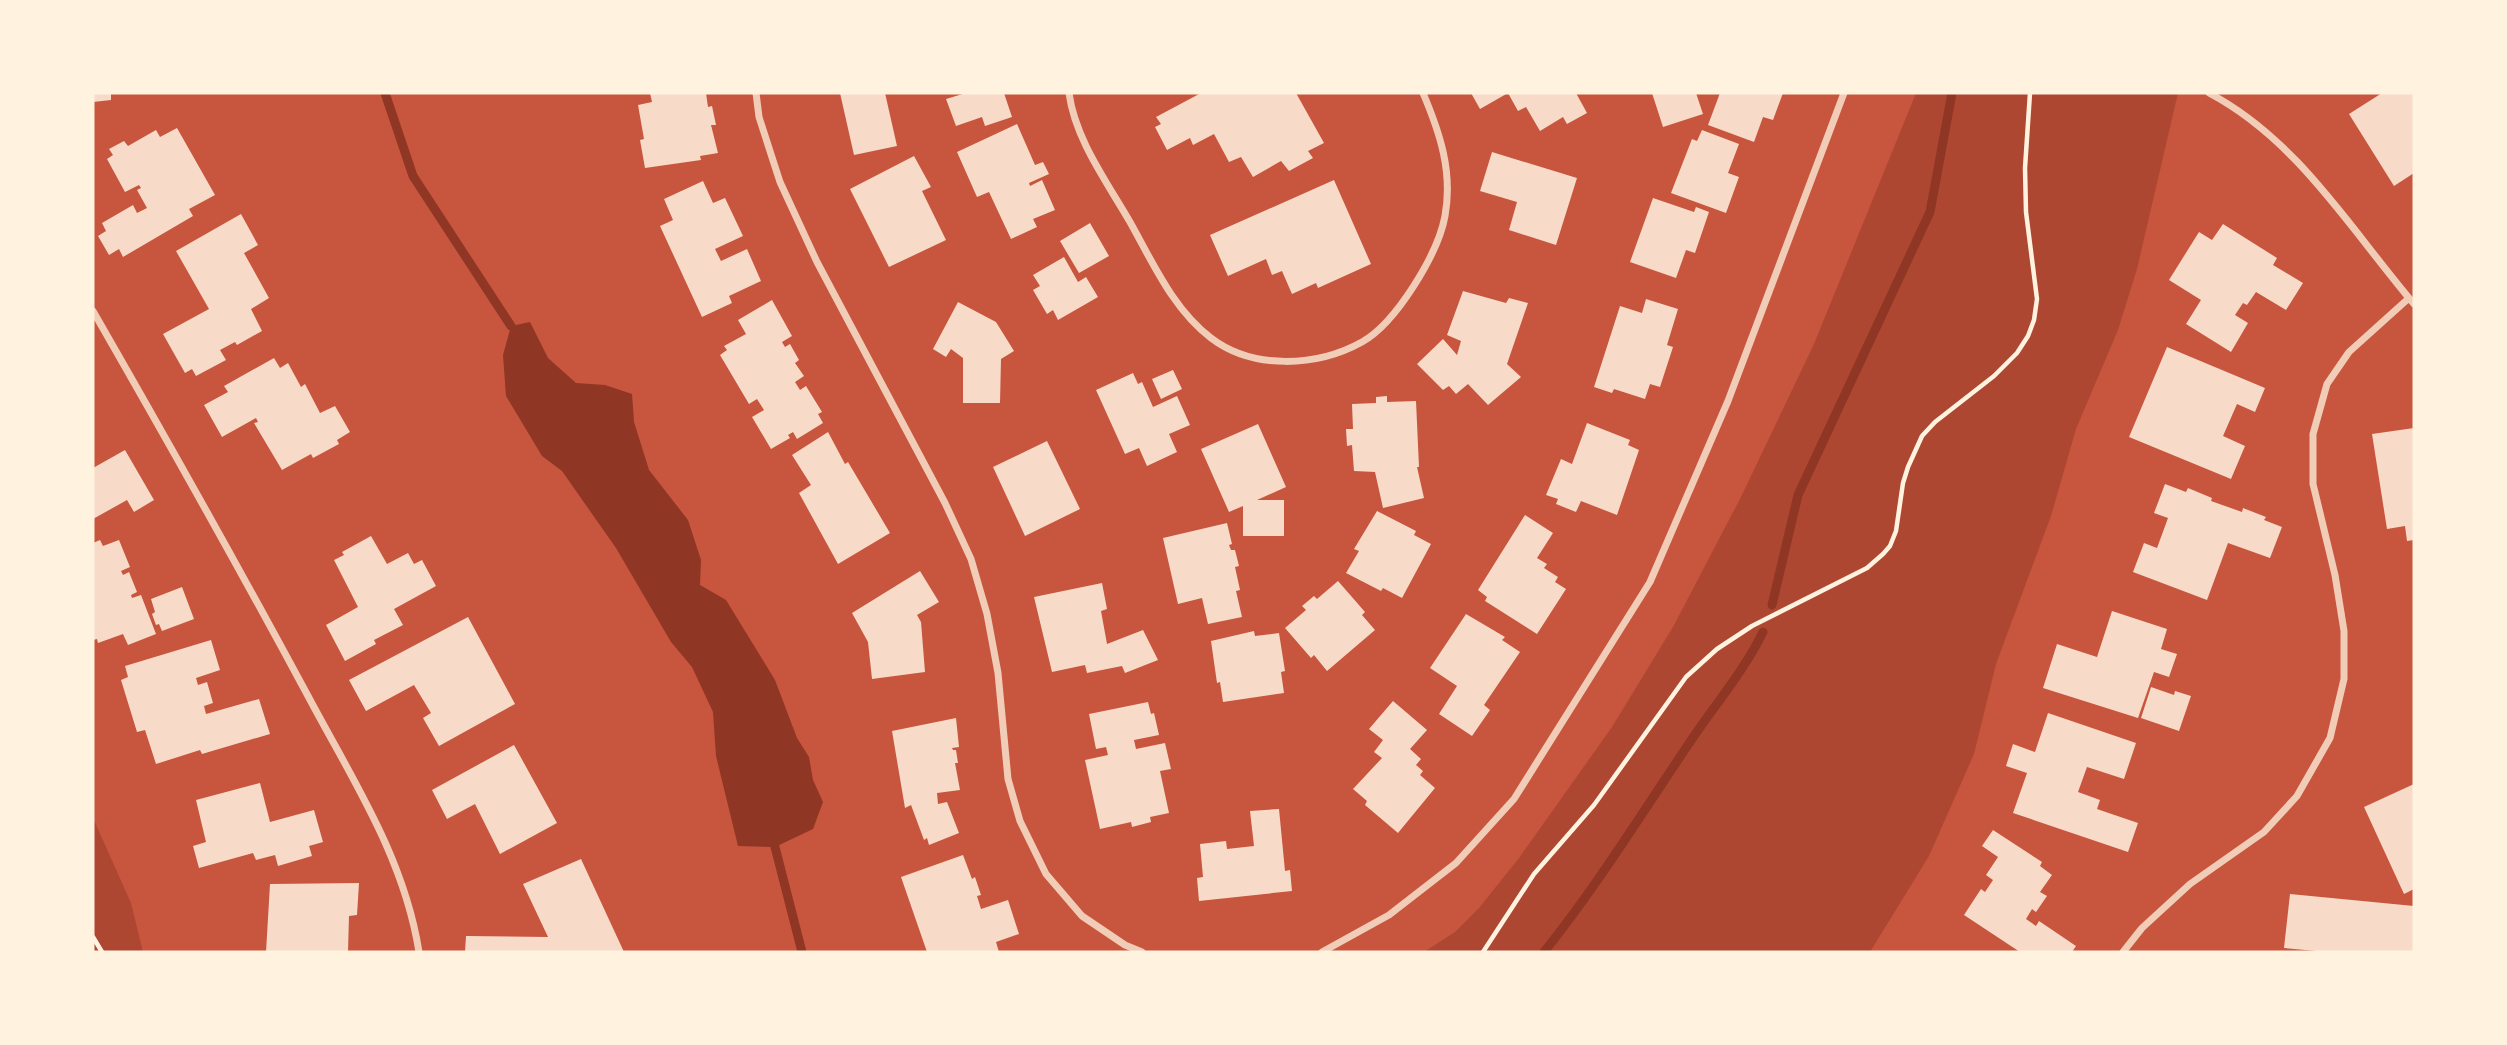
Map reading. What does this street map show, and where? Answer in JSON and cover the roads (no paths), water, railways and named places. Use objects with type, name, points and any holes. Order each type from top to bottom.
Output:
[{"type":"street","points":[[756,93],[760,117],[785,193],[817,262],[945,503],[971,559],[992,638],[1008,779],[1020,821],[1046,874],[1082,916],[1125,946],[1142,952]]},
{"type":"street","points":[[1069,93],[1078,128],[1165,285],[1188,319],[1213,340],[1243,356],[1276,362],[1323,357],[1363,342],[1397,311],[1425,268],[1445,216],[1448,170],[1438,128],[1423,93]]},
{"type":"street","points":[[1322,952],[1389,915],[1456,863],[1514,799],[1650,582],[1728,401],[1844,93]]},
{"type":"street","points":[[2123,952],[2142,928],[2190,884],[2263,832],[2297,796],[2330,738],[2344,679],[2344,631],[2335,575],[2313,484],[2313,434],[2328,384],[2350,352],[2412,301],[2317,182],[2259,125],[2209,93]]},
{"type":"street","points":[[93,311],[232,555],[374,819],[398,868],[414,919],[419,952]]},
{"type":"waterway","points":[[385,93],[413,176],[511,326]]},
{"type":"waterway","points":[[1772,605],[1798,495],[1930,212],[1952,93]]},
{"type":"waterway","points":[[1544,952],[1601,875],[1738,674],[1763,632]]},
{"type":"waterway","points":[[775,847],[802,952]]}]
